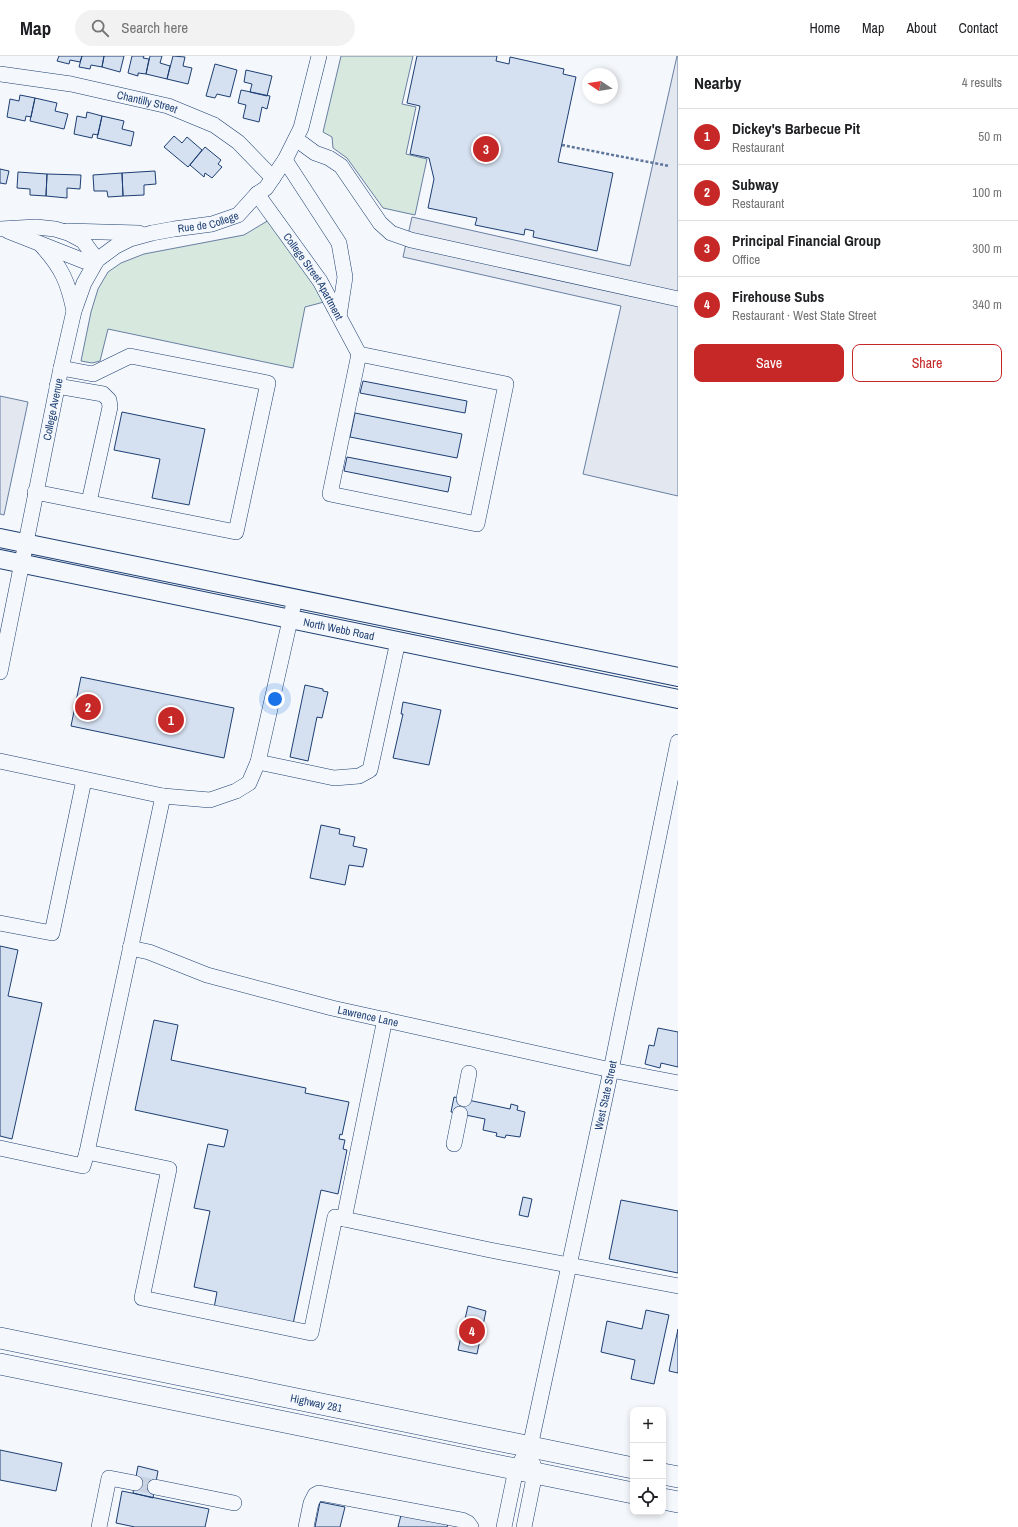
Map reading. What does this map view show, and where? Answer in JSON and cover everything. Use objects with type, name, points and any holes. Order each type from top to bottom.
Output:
[{"type":"highway","name":"Highway 281","points":[[0,1338],[630,1467]]},
{"type":"highway","points":[[0,1364],[630,1492]]},
{"type":"highway","points":[[666,1475],[678,1477]]},
{"type":"highway","points":[[666,1500],[678,1502]]},
{"type":"main road","name":"North Webb Road","points":[[0,538],[678,677]]},
{"type":"main road","name":"North Webb Road","points":[[0,559],[678,699]]},
{"type":"street","name":"Rue de College","points":[[97,260],[116,246],[130,239],[152,233],[212,224],[238,215],[257,194],[266,188],[285,160],[301,128],[318,56]]},
{"type":"street","name":"Chantilly Street","points":[[0,74],[71,84],[168,106],[214,125],[238,142],[273,178]]},
{"type":"street","points":[[296,138],[315,153],[328,158],[341,166],[380,223],[391,233],[411,240],[678,299]]},
{"type":"street","name":"College Street Apartment","points":[[285,160],[339,243],[345,277],[339,316]]},
{"type":"street","name":"College Street Apartment","points":[[257,194],[320,281],[339,316]]},
{"type":"street","points":[[2,229],[36,228],[152,233]]},
{"type":"street","points":[[2,229],[84,261],[97,260]]},
{"type":"street","points":[[59,230],[83,241],[97,260]]},
{"type":"street","points":[[40,244],[56,261],[66,278],[74,311]]},
{"type":"street","name":"College Avenue","points":[[0,672],[57,386],[74,311],[84,283],[97,260]]},
{"type":"street","points":[[339,316],[359,354],[330,494],[477,524],[506,384],[359,354]]},
{"type":"street","points":[[36,492],[236,532],[268,383],[130,356],[93,374],[61,368]]},
{"type":"street","points":[[57,386],[103,394],[109,400],[110,407],[89,502]]},
{"type":"street","points":[[0,761],[163,796],[210,800],[236,791],[249,783],[258,762],[295,598]]},
{"type":"street","points":[[258,762],[334,778],[359,776],[370,770],[398,641]]},
{"type":"street","name":"West State Street","points":[[524,1527],[526,1471],[530,1448],[611,1070],[672,807],[678,742]]},
{"type":"street","points":[[0,923],[52,933],[84,780]]},
{"type":"street","points":[[0,1148],[84,1166],[163,796]]},
{"type":"street","name":"Lawrence Lane","points":[[130,948],[149,952],[207,975],[332,1008],[611,1070],[678,1083]]},
{"type":"street","points":[[344,1219],[385,1019]]},
{"type":"street","points":[[454,1144],[469,1074]]},
{"type":"street","points":[[87,1152],[169,1169],[142,1298],[311,1333],[335,1217],[490,1250],[678,1286]]},
{"type":"street","name":"West State Street","points":[[504,1527],[526,1471]]},
{"type":"street","points":[[99,1527],[109,1478],[135,1483]]},
{"type":"street","points":[[155,1487],[234,1503]]},
{"type":"street","points":[[306,1527],[314,1495],[320,1493],[462,1520],[468,1523],[471,1527]]},
{"type":"path","points":[[562,144],[670,166]]},
{"type":"shaded area","points":[[341,56],[413,56],[402,104],[416,107],[406,154],[427,159],[415,215],[383,208],[347,158],[333,148],[332,137],[323,132]]},
{"type":"shaded area","points":[[677,56],[678,496],[583,474],[621,306],[403,257],[412,217],[630,266]]},
{"type":"shaded area","points":[[269,220],[318,286],[324,302],[305,307],[293,368],[108,329],[100,361],[92,363],[81,361],[91,312],[98,289],[108,272],[121,263],[144,254],[244,235]]},
{"type":"shaded area","points":[[0,396],[28,402],[4,515],[0,514]]},
{"type":"building","points":[[59,56],[82,56],[80,62],[70,60],[69,64],[57,61]]},
{"type":"building","points":[[82,56],[104,56],[102,67],[91,65],[90,69],[79,67]]},
{"type":"building","points":[[104,56],[124,56],[120,72],[102,67]]},
{"type":"building","points":[[132,56],[144,56],[143,58],[149,59],[146,74],[138,73],[138,76],[128,73]]},
{"type":"building","points":[[150,56],[162,56],[160,63],[170,66],[167,79],[146,74]]},
{"type":"building","points":[[173,56],[185,57],[183,66],[192,68],[188,84],[167,79]]},
{"type":"building","points":[[417,56],[497,56],[496,61],[509,64],[510,57],[564,69],[563,74],[576,77],[558,162],[613,173],[597,251],[533,237],[534,231],[525,229],[524,235],[475,225],[477,218],[428,208],[434,179],[429,158],[410,154],[420,106],[407,103]]},
{"type":"building","points":[[215,64],[237,70],[230,97],[217,94],[215,98],[206,96]]},
{"type":"building","points":[[246,70],[272,76],[267,96],[250,92],[252,84],[244,82]]},
{"type":"building","points":[[241,90],[270,96],[267,109],[262,107],[259,122],[243,118],[246,105],[238,103]]},
{"type":"building","points":[[20,95],[35,98],[31,117],[26,116],[25,121],[7,117],[10,99],[19,101]]},
{"type":"building","points":[[35,98],[57,103],[55,111],[68,114],[64,129],[30,121]]},
{"type":"building","points":[[87,112],[102,116],[98,135],[93,134],[92,138],[74,134],[77,116],[86,118]]},
{"type":"building","points":[[102,116],[124,121],[122,129],[134,132],[131,146],[97,138]]},
{"type":"building","points":[[174,136],[182,143],[187,137],[202,150],[188,167],[164,147]]},
{"type":"building","points":[[205,147],[221,160],[218,164],[222,167],[212,178],[205,173],[204,177],[190,165]]},
{"type":"building","points":[[0,169],[9,171],[6,184],[0,183]]},
{"type":"building","points":[[155,171],[156,184],[144,185],[144,195],[123,196],[122,173]]},
{"type":"building","points":[[18,172],[47,174],[46,196],[30,195],[30,189],[17,188]]},
{"type":"building","points":[[122,173],[123,196],[108,197],[107,191],[94,191],[93,175]]},
{"type":"building","points":[[47,174],[81,175],[80,189],[67,188],[67,198],[46,196]]},
{"type":"building","points":[[363,381],[467,401],[465,413],[360,393]]},
{"type":"building","points":[[122,412],[205,429],[189,505],[152,498],[160,459],[114,450]]},
{"type":"building","points":[[355,413],[462,434],[457,458],[350,437]]},
{"type":"building","points":[[347,457],[451,477],[448,492],[344,471]]},
{"type":"building","points":[[81,677],[234,708],[224,758],[71,726]]},
{"type":"building","points":[[305,685],[323,689],[323,691],[328,692],[322,718],[317,717],[308,761],[290,757]]},
{"type":"building","points":[[403,702],[441,710],[429,765],[393,758],[403,714],[401,714]]},
{"type":"building","points":[[321,825],[340,829],[339,834],[355,837],[353,846],[367,849],[363,867],[349,865],[345,885],[310,878]]},
{"type":"building","points":[[0,946],[18,950],[8,996],[42,1003],[12,1139],[0,1136]]},
{"type":"building","points":[[154,1020],[178,1025],[171,1060],[306,1088],[305,1093],[349,1102],[342,1135],[340,1134],[339,1139],[345,1140],[343,1149],[347,1150],[338,1194],[321,1190],[293,1324],[214,1308],[217,1292],[194,1287],[210,1211],[194,1208],[208,1144],[224,1147],[228,1130],[135,1110]]},
{"type":"building","points":[[658,1028],[678,1032],[678,1067],[661,1063],[660,1068],[645,1064],[649,1045],[654,1046]]},
{"type":"building","points":[[454,1097],[510,1109],[511,1104],[518,1106],[517,1110],[525,1112],[520,1137],[506,1135],[505,1138],[496,1136],[497,1133],[483,1130],[485,1119],[451,1112]]},
{"type":"building","points":[[523,1197],[532,1199],[528,1217],[519,1215]]},
{"type":"building","points":[[621,1200],[678,1211],[678,1273],[609,1259]]},
{"type":"building","points":[[468,1306],[486,1311],[477,1354],[458,1350]]},
{"type":"building","points":[[646,1310],[669,1315],[654,1384],[631,1379],[635,1360],[601,1352],[607,1321],[642,1329]]},
{"type":"building","points":[[678,1329],[678,1373],[669,1371]]},
{"type":"building","points":[[0,1450],[62,1463],[56,1491],[0,1480]]},
{"type":"building","points":[[138,1466],[158,1471],[153,1498],[133,1493]]},
{"type":"building","points":[[122,1491],[209,1509],[205,1527],[135,1527],[116,1523]]},
{"type":"building","points":[[320,1502],[345,1507],[340,1527],[315,1527]]},
{"type":"building","points":[[401,1515],[448,1524],[447,1527],[398,1527]]},
{"type":"tunnel","points":[[135,1483],[155,1487]]},
{"type":"place","name":"Principal Financial Group","points":[[486,149]]},
{"type":"place","name":"Subway","points":[[88,707]]},
{"type":"place","name":"Dickey's Barbecue Pit","points":[[171,720]]},
{"type":"place","name":"Firehouse Subs","points":[[472,1331]]}]
